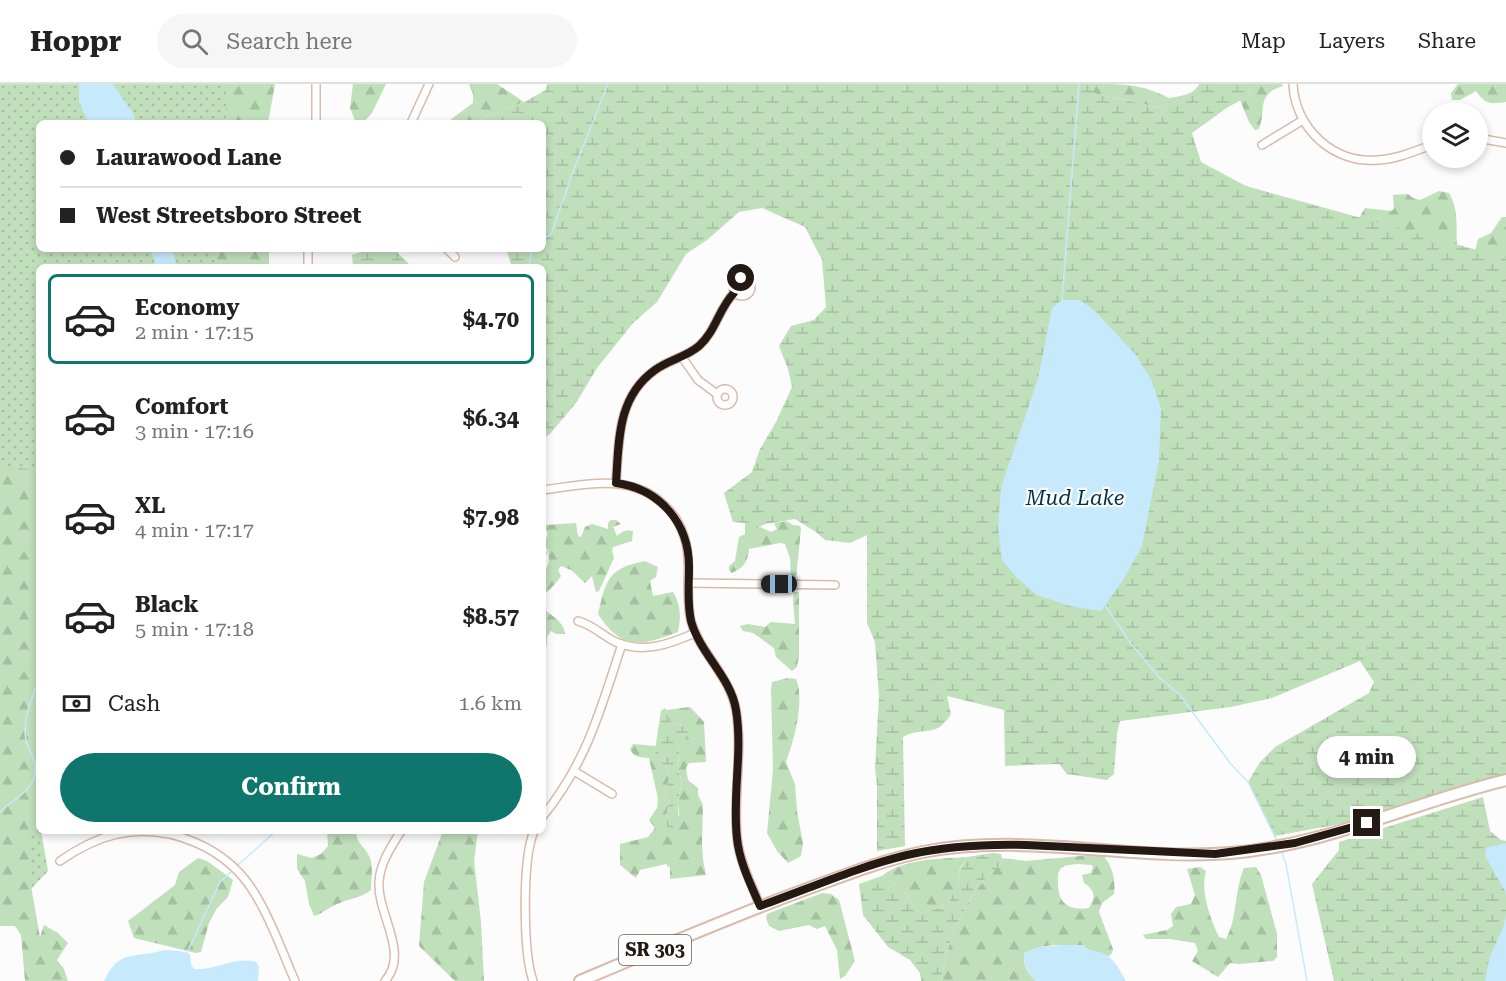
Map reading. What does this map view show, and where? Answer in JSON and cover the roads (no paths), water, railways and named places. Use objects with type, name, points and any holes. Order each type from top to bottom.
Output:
[{"type":"main road","name":"SR 303","points":[[580,981],[760,906],[905,856],[956,847],[1026,845],[1215,854],[1275,847],[1327,836],[1506,780]]},
{"type":"street","points":[[316,84],[316,120]]},
{"type":"street","points":[[412,120],[429,84]]},
{"type":"street","points":[[1293,84],[1296,103],[1303,120],[1326,146],[1341,154],[1362,160],[1388,159],[1422,148]]},
{"type":"street","points":[[1262,145],[1303,120]]},
{"type":"street","points":[[1488,140],[1506,143]]},
{"type":"street","points":[[450,252],[455,257]]},
{"type":"street","points":[[616,483],[620,427],[626,405],[642,381],[656,369],[682,357],[700,345],[708,336],[727,300],[734,293]]},
{"type":"street","points":[[682,357],[698,380],[717,394]]},
{"type":"street","points":[[546,490],[616,483],[630,485],[655,496],[676,519],[687,547],[689,610],[695,633],[727,685],[736,709],[736,836],[760,906]]},
{"type":"street","points":[[688,583],[835,585]]},
{"type":"street","points":[[579,621],[622,644],[649,648],[663,646],[695,633]]},
{"type":"street","points":[[546,812],[574,771],[592,735],[622,644]]},
{"type":"street","points":[[574,771],[612,794]]},
{"type":"street","points":[[60,861],[87,844],[118,834]]},
{"type":"street","points":[[168,834],[206,847],[240,874],[255,893],[295,981]]},
{"type":"street","points":[[385,981],[393,969],[395,960],[392,941],[380,903],[379,880],[387,853],[399,834]]},
{"type":"street","points":[[533,834],[527,854],[526,875],[527,954],[533,981]]},
{"type":"water","points":[[79,84],[113,84],[135,120],[88,120],[79,102]]},
{"type":"water","points":[[152,252],[173,252],[176,264],[154,264]]},
{"type":"water","name":"Mud Lake","points":[[1062,300],[1080,300],[1095,311],[1136,355],[1151,379],[1161,408],[1159,460],[1142,546],[1123,580],[1101,611],[1070,606],[1037,595],[1017,578],[1002,560],[998,528],[1001,487],[1038,379],[1052,308]]},
{"type":"water","points":[[1506,843],[1506,897],[1505,891],[1485,856],[1486,848]]},
{"type":"water","points":[[1506,914],[1506,981],[1485,981],[1490,956],[1503,928]]},
{"type":"water","points":[[1083,945],[1089,950],[1105,954],[1114,962],[1126,981],[1036,981],[1024,962],[1024,953],[1040,947]]},
{"type":"water","points":[[164,950],[190,954],[194,969],[240,961],[256,962],[259,966],[258,981],[104,981],[122,959]]},
{"type":"waterway","points":[[546,237],[552,232],[608,84]]},
{"type":"waterway","points":[[1062,300],[1079,84]]},
{"type":"waterway","points":[[529,264],[532,252]]},
{"type":"waterway","points":[[546,555],[548,550]]},
{"type":"waterway","points":[[1105,605],[1132,645],[1161,679],[1180,695],[1230,763],[1248,782],[1277,841]]},
{"type":"waterway","points":[[0,812],[31,785],[35,774],[35,763],[27,745],[25,725],[36,689]]},
{"type":"waterway","points":[[238,865],[273,834]]},
{"type":"waterway","points":[[1282,853],[1286,864],[1307,981]]},
{"type":"waterway","points":[[187,953],[220,882],[231,872]]}]
